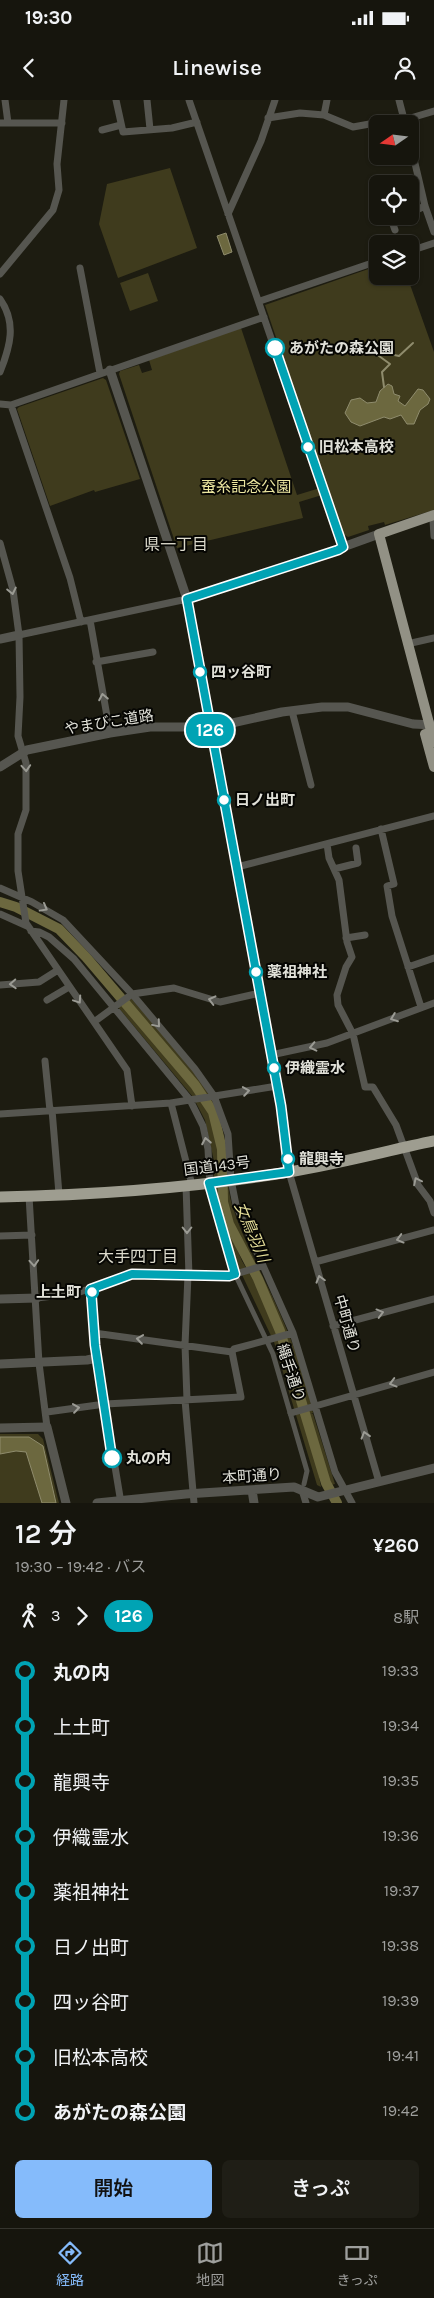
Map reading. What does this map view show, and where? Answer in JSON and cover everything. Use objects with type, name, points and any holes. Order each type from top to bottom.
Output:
[{"type":"highway","name":"国道143号","points":[[0,1197],[211,1183],[289,1172],[434,1141]]},
{"type":"main road","points":[[434,518],[379,534],[434,742]]},
{"type":"main road","points":[[429,726],[434,767]]},
{"type":"street","points":[[5,100],[8,123]]},
{"type":"street","points":[[0,274],[52,210],[59,190],[57,164],[64,100]]},
{"type":"street","points":[[116,100],[123,132],[172,128],[197,122]]},
{"type":"street","points":[[147,100],[150,129]]},
{"type":"street","points":[[190,100],[343,547]]},
{"type":"street","points":[[228,214],[262,141],[275,100]]},
{"type":"street","points":[[324,115],[327,100]]},
{"type":"street","points":[[399,100],[403,115]]},
{"type":"street","points":[[419,117],[434,111]]},
{"type":"street","points":[[268,118],[300,113],[324,115],[353,127],[369,124]]},
{"type":"street","points":[[0,123],[62,123]]},
{"type":"street","points":[[102,130],[121,125]]},
{"type":"street","points":[[415,165],[425,206],[434,232]]},
{"type":"street","points":[[419,209],[425,206]]},
{"type":"street","points":[[393,225],[395,230]]},
{"type":"street","points":[[419,248],[434,243]]},
{"type":"street","points":[[260,301],[369,264]]},
{"type":"street","points":[[80,268],[100,373]]},
{"type":"street","points":[[0,299],[8,312],[11,325],[9,349],[0,372]]},
{"type":"street","points":[[0,404],[10,405],[264,317]]},
{"type":"street","points":[[110,370],[187,599],[237,867],[434,816]]},
{"type":"street","points":[[10,405],[70,578],[81,622]]},
{"type":"street","points":[[434,518],[434,536]]},
{"type":"street","points":[[0,639],[187,599],[338,550],[379,534]]},
{"type":"street","points":[[0,543],[13,590],[19,635],[20,697],[18,736],[26,764],[24,816],[18,834],[21,898],[28,927],[127,1070],[132,1106]]},
{"type":"street","points":[[90,620],[110,733]]},
{"type":"street","points":[[407,644],[434,638]]},
{"type":"street","points":[[96,662],[154,652]]},
{"type":"street","name":"やまびこ道路","points":[[0,767],[22,752],[110,733],[150,727],[210,727],[292,711],[348,706],[429,726]]},
{"type":"street","points":[[292,711],[311,785]]},
{"type":"street","points":[[381,829],[394,884],[387,886],[392,916],[422,1008]]},
{"type":"street","points":[[326,844],[328,858],[340,883],[346,938],[352,957],[346,967],[336,995],[338,1005],[353,1034],[365,1087],[373,1087],[396,1125],[418,1186],[430,1202],[434,1213]]},
{"type":"street","points":[[334,869],[358,862],[356,848]]},
{"type":"street","name":"中町通り","points":[[237,867],[287,1142],[289,1172],[379,1482]]},
{"type":"street","points":[[0,888],[63,920],[195,1069],[213,1096],[228,1134],[230,1180],[243,1224],[291,1333],[334,1472],[343,1491],[352,1503]]},
{"type":"street","points":[[0,914],[38,932],[64,948],[191,1100],[205,1135],[211,1183],[238,1273]]},
{"type":"street","points":[[346,938],[365,935]]},
{"type":"street","points":[[408,967],[434,958]]},
{"type":"street","points":[[0,985],[39,982],[58,970]]},
{"type":"street","points":[[46,1000],[69,987]]},
{"type":"street","points":[[94,1022],[131,995],[174,988],[220,1002],[260,993]]},
{"type":"street","points":[[271,1055],[315,1046],[353,1034],[434,1003]]},
{"type":"street","points":[[45,1061],[59,1194]]},
{"type":"street","points":[[0,1114],[170,1103],[277,1086]]},
{"type":"street","points":[[170,1103],[189,1185],[185,1345],[186,1400],[193,1498]]},
{"type":"street","points":[[29,1196],[39,1363],[47,1412],[47,1427],[66,1503]]},
{"type":"street","points":[[315,1262],[434,1230]]},
{"type":"street","points":[[0,1236],[32,1235]]},
{"type":"street","points":[[0,1299],[63,1295],[91,1289],[132,1274],[229,1276],[260,1266]]},
{"type":"street","name":"縄手通り","points":[[238,1273],[269,1340],[293,1412],[308,1471],[303,1487]]},
{"type":"street","points":[[91,1289],[94,1333],[121,1502]]},
{"type":"street","points":[[333,1326],[434,1298]]},
{"type":"street","points":[[94,1333],[232,1352],[234,1349],[291,1333]]},
{"type":"street","points":[[47,1412],[105,1404],[241,1397],[232,1352]]},
{"type":"street","points":[[0,1364],[98,1358]]},
{"type":"street","points":[[293,1412],[434,1372]]},
{"type":"street","points":[[0,1428],[47,1427]]},
{"type":"street","name":"本町通り","points":[[97,1503],[193,1498],[252,1490],[294,1487],[303,1487],[321,1498],[434,1468]]},
{"type":"street","points":[[303,1487],[306,1503]]},
{"type":"street","points":[[252,1490],[254,1503]]},
{"type":"green space","points":[[170,168],[197,248],[118,278],[99,224],[107,184]]},
{"type":"green space","points":[[369,269],[369,285],[410,285],[434,352],[434,510],[385,525],[384,522],[368,526],[369,530],[348,537],[343,534],[265,305]]},
{"type":"green space","points":[[148,273],[158,301],[130,311],[120,283]]},
{"type":"green space","name":"蚕糸記念公園","points":[[241,328],[297,495],[320,488],[322,495],[299,502],[303,518],[177,548],[119,374],[120,371],[139,365],[142,373],[152,370],[149,360]]},
{"type":"green space","points":[[103,378],[106,380],[140,479],[95,492],[94,490],[50,506],[17,409]]},
{"type":"green space","points":[[130,997],[194,1071],[217,1111],[224,1138],[227,1178],[232,1205],[296,1354],[310,1398],[313,1413],[311,1414],[313,1414],[335,1484],[331,1485],[282,1332],[258,1276],[231,1223],[225,1202],[224,1149],[215,1111],[193,1081],[126,1001]]},
{"type":"green space","points":[[123,1002],[205,1100],[218,1132],[220,1149],[218,1184],[221,1211],[242,1261],[267,1304],[278,1334],[298,1406],[312,1440],[321,1487],[317,1485],[274,1342],[234,1258],[213,1190],[214,1161],[205,1120],[193,1097],[118,1007]]},
{"type":"green space","points":[[0,1434],[38,1434],[43,1439],[59,1503],[0,1503]]},
{"type":"shaded area","points":[[226,233],[232,252],[224,255],[217,236]]},
{"type":"shaded area","points":[[388,384],[392,386],[394,394],[400,396],[398,401],[405,406],[418,389],[423,390],[430,399],[428,404],[420,410],[414,424],[407,424],[401,415],[390,419],[384,417],[360,426],[351,422],[345,413],[351,400],[360,398],[367,403],[376,402],[380,391]]},
{"type":"shaded area","points":[[0,1437],[29,1437],[43,1446],[56,1503],[42,1503],[26,1452],[16,1451],[0,1454]]},
{"type":"waterway","points":[[384,387],[382,372],[390,364],[379,356],[380,352],[399,356],[413,343]]},
{"type":"waterway","name":"女鳥羽川","points":[[0,902],[16,907],[59,929],[86,957],[195,1085],[213,1112],[222,1149],[223,1202],[229,1224],[258,1279],[280,1331],[326,1483],[337,1503]]},
{"type":"bus line","name":"126","points":[[112,1458],[95,1345],[93,1295],[91,1289],[132,1274],[229,1276],[235,1274],[209,1183],[289,1172],[287,1142],[281,1106],[187,599],[343,547],[275,348]]},
{"type":"place","name":"あがたの森公園","points":[[275,348]]},
{"type":"place","name":"旧松本高校","points":[[308,447]]},
{"type":"place","name":"四ッ谷町","points":[[200,672]]},
{"type":"place","name":"日ノ出町","points":[[224,800]]},
{"type":"place","name":"薬祖神社","points":[[256,972]]},
{"type":"place","name":"伊織霊水","points":[[274,1068]]},
{"type":"place","name":"龍興寺","points":[[288,1159]]},
{"type":"place","name":"上土町","points":[[92,1292]]},
{"type":"place","name":"丸の内","points":[[112,1458]]},
{"type":"district","name":"県一丁目","points":[[176,544]]},
{"type":"district","name":"大手四丁目","points":[[138,1256]]}]
